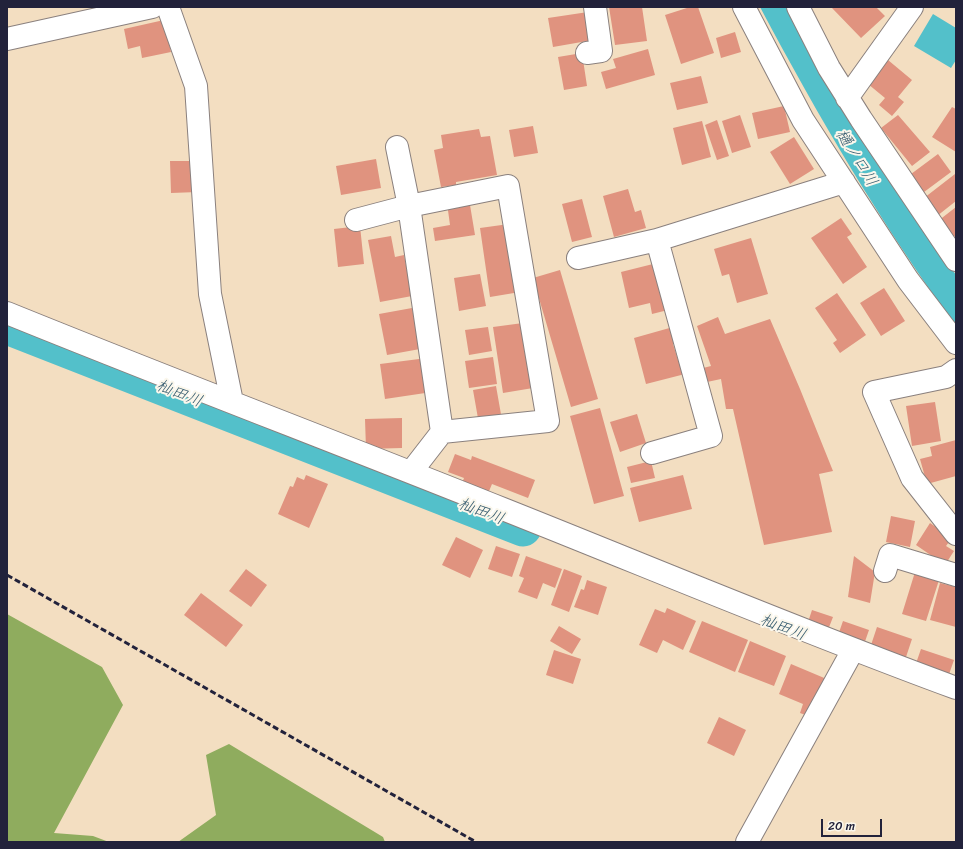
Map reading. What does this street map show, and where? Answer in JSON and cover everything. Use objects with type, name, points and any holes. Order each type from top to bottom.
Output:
[{"type":"street","points":[[7,39],[152,7]]},
{"type":"street","points":[[168,7],[196,86],[210,294],[232,402]]},
{"type":"street","points":[[587,53],[601,51],[595,7]]},
{"type":"street","points":[[744,7],[804,120],[908,280],[956,343]]},
{"type":"street","points":[[798,7],[847,98],[956,260]]},
{"type":"street","points":[[847,98],[912,7]]},
{"type":"street","points":[[397,147],[409,206],[442,432],[411,472]]},
{"type":"street","points":[[578,258],[657,240],[844,182]]},
{"type":"street","points":[[356,220],[409,206],[508,186],[548,421],[442,432]]},
{"type":"street","points":[[652,453],[711,436],[657,240]]},
{"type":"street","points":[[7,313],[144,369],[411,472],[853,650],[956,688]]},
{"type":"street","points":[[956,370],[946,377],[874,392],[912,478],[956,534]]},
{"type":"street","points":[[886,571],[890,555],[956,575]]},
{"type":"street","points":[[747,842],[853,650]]},
{"type":"green space","points":[[7,614],[102,667],[123,705],[54,833],[93,836],[109,842],[7,842]]},
{"type":"green space","points":[[229,744],[383,837],[385,842],[178,842],[216,815],[206,755]]},
{"type":"water","name":"樋ノ口川","points":[[760,7],[786,7],[901,194],[956,275],[956,326],[902,249],[852,170]]},
{"type":"water","points":[[933,14],[956,28],[956,60],[951,68],[914,46]]},
{"type":"building","points":[[609,7],[642,7],[647,41],[615,45]]},
{"type":"building","points":[[690,7],[698,7],[714,53],[681,64],[665,15]]},
{"type":"building","points":[[876,7],[885,16],[861,38],[832,8]]},
{"type":"building","points":[[588,12],[593,40],[553,47],[548,18]]},
{"type":"building","points":[[164,20],[171,52],[142,58],[140,46],[128,49],[124,29]]},
{"type":"building","points":[[735,32],[741,52],[721,58],[716,38]]},
{"type":"building","points":[[648,49],[655,75],[606,89],[601,72],[616,68],[613,59]]},
{"type":"building","points":[[582,53],[587,86],[564,90],[558,57]]},
{"type":"building","points":[[888,60],[912,80],[898,97],[904,102],[892,116],[879,105],[885,98],[868,84]]},
{"type":"building","points":[[701,76],[708,103],[677,110],[670,83]]},
{"type":"building","points":[[784,106],[790,132],[758,139],[752,113]]},
{"type":"building","points":[[952,107],[956,109],[956,152],[932,137]]},
{"type":"building","points":[[740,115],[751,147],[732,153],[722,121]]},
{"type":"building","points":[[898,115],[930,152],[912,166],[881,128]]},
{"type":"building","points":[[717,120],[729,156],[717,160],[705,125]]},
{"type":"building","points":[[702,121],[711,157],[682,165],[673,128]]},
{"type":"building","points":[[533,126],[538,153],[514,157],[509,130]]},
{"type":"building","points":[[479,129],[481,137],[490,136],[497,175],[456,182],[456,185],[441,187],[434,150],[443,148],[441,135]]},
{"type":"building","points":[[794,137],[814,169],[790,184],[770,152]]},
{"type":"building","points":[[938,154],[951,172],[920,195],[907,177]]},
{"type":"building","points":[[376,159],[381,188],[341,195],[336,166]]},
{"type":"building","points":[[170,161],[197,161],[198,192],[171,193]]},
{"type":"building","points":[[955,174],[956,201],[937,216],[924,198]]},
{"type":"building","points":[[628,189],[635,212],[641,210],[646,228],[614,237],[603,196]]},
{"type":"building","points":[[469,199],[475,235],[435,241],[433,228],[450,225],[447,203]]},
{"type":"building","points":[[582,199],[592,237],[572,242],[562,204]]},
{"type":"building","points":[[956,207],[956,235],[951,239],[938,221]]},
{"type":"building","points":[[841,218],[852,234],[847,237],[867,267],[843,284],[811,238]]},
{"type":"building","points":[[509,224],[520,292],[490,297],[480,228]]},
{"type":"building","points":[[360,226],[364,264],[338,267],[334,229]]},
{"type":"building","points":[[391,236],[395,257],[404,255],[412,296],[380,302],[368,240]]},
{"type":"building","points":[[751,238],[768,294],[737,303],[729,274],[722,276],[714,249]]},
{"type":"building","points":[[657,263],[668,310],[652,314],[650,303],[629,308],[621,272]]},
{"type":"building","points":[[560,270],[598,399],[571,407],[533,278]]},
{"type":"building","points":[[480,274],[486,306],[459,311],[454,278]]},
{"type":"building","points":[[884,288],[905,321],[881,336],[860,303]]},
{"type":"building","points":[[837,293],[866,335],[840,353],[833,343],[837,340],[815,308]]},
{"type":"building","points":[[412,308],[420,349],[387,355],[379,314]]},
{"type":"building","points":[[718,317],[725,334],[770,319],[833,471],[819,474],[832,532],[764,545],[733,409],[726,409],[721,379],[707,382],[703,368],[711,366],[697,326]]},
{"type":"building","points":[[523,323],[533,388],[503,393],[493,327]]},
{"type":"building","points":[[488,327],[492,351],[469,355],[465,330]]},
{"type":"building","points":[[673,327],[677,343],[673,344],[678,360],[681,359],[685,374],[646,384],[634,338]]},
{"type":"building","points":[[493,357],[497,384],[469,388],[465,361]]},
{"type":"building","points":[[427,358],[432,392],[385,399],[380,364]]},
{"type":"building","points":[[496,386],[502,420],[479,424],[473,390]]},
{"type":"building","points":[[935,402],[941,441],[912,446],[906,406]]},
{"type":"building","points":[[600,408],[624,496],[594,504],[570,416]]},
{"type":"building","points":[[637,414],[646,443],[620,452],[610,422]]},
{"type":"building","points":[[402,418],[402,448],[366,449],[365,419]]},
{"type":"building","points":[[956,440],[956,476],[927,484],[920,459],[932,456],[930,447]]},
{"type":"building","points":[[455,454],[471,460],[472,456],[535,480],[528,498],[492,484],[487,496],[461,486],[464,478],[448,472]]},
{"type":"building","points":[[651,461],[655,478],[631,483],[627,467]]},
{"type":"building","points":[[306,475],[328,484],[309,528],[278,514],[290,486],[293,487],[297,477],[304,480]]},
{"type":"building","points":[[683,475],[692,509],[639,522],[630,488]]},
{"type":"building","points":[[891,516],[915,521],[910,547],[886,542]]},
{"type":"building","points":[[930,523],[952,538],[946,546],[954,551],[945,565],[916,545]]},
{"type":"building","points":[[456,537],[483,550],[470,578],[442,565]]},
{"type":"building","points":[[496,546],[520,554],[512,577],[488,569]]},
{"type":"building","points":[[526,556],[562,569],[555,588],[543,583],[537,599],[518,592],[524,578],[519,576]]},
{"type":"building","points":[[854,556],[875,572],[870,603],[848,597]]},
{"type":"building","points":[[246,569],[267,585],[251,607],[229,591]]},
{"type":"building","points":[[564,569],[582,576],[569,612],[551,605]]},
{"type":"building","points":[[915,572],[939,580],[926,621],[902,614]]},
{"type":"building","points":[[587,580],[607,587],[598,615],[574,607],[581,589],[584,590]]},
{"type":"building","points":[[940,583],[956,587],[956,627],[930,620]]},
{"type":"building","points":[[201,593],[243,625],[226,647],[184,615]]},
{"type":"building","points":[[667,608],[696,621],[683,650],[663,640],[657,653],[639,645],[655,609],[665,613]]},
{"type":"building","points":[[812,610],[833,617],[826,635],[806,628]]},
{"type":"building","points":[[702,621],[748,640],[735,672],[689,652]]},
{"type":"building","points":[[843,621],[869,630],[862,650],[836,641]]},
{"type":"building","points":[[559,626],[581,639],[572,654],[550,641]]},
{"type":"building","points":[[877,627],[912,639],[904,663],[869,651]]},
{"type":"building","points":[[750,641],[786,656],[774,686],[738,672]]},
{"type":"building","points":[[921,649],[954,660],[947,680],[914,669]]},
{"type":"building","points":[[554,650],[581,659],[573,684],[546,675]]},
{"type":"building","points":[[791,664],[829,680],[814,718],[800,713],[803,704],[779,694]]},
{"type":"building","points":[[719,717],[746,730],[734,756],[707,743]]},
{"type":"waterway","name":"杣田川","points":[[7,326],[523,528]]},
{"type":"railway","points":[[7,575],[476,842]]}]
